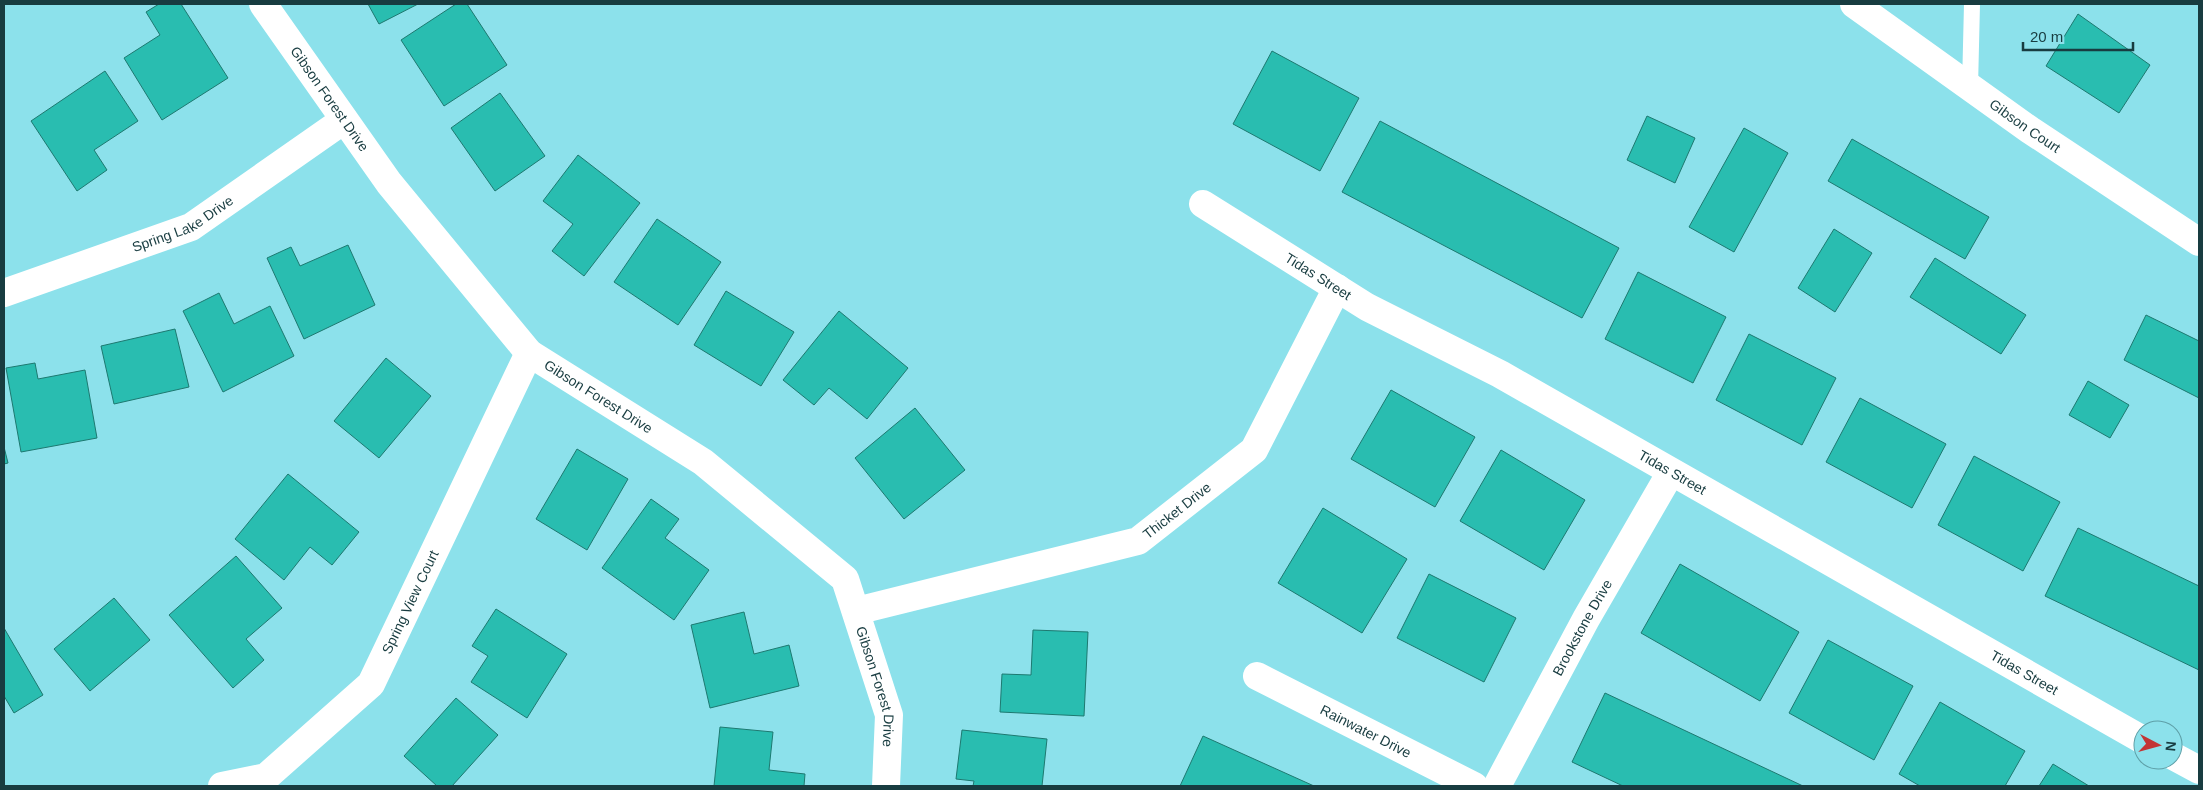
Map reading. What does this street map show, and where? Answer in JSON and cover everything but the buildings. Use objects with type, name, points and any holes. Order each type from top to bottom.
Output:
[{"type":"street","name":"Gibson Forest Drive","points":[[263,4],[390,183],[528,353],[703,462],[845,579],[889,714],[886,786]]},
{"type":"street","name":"Gibson Court","points":[[1854,4],[2030,130],[2199,242]]},
{"type":"street","name":"Spring Lake Drive","points":[[4,293],[191,226],[344,120]]},
{"type":"street","name":"Tidas Street","points":[[1203,204],[1367,307],[1500,374],[2133,734]]},
{"type":"street","name":"Thicket Drive","points":[[856,611],[1138,541],[1254,450],[1337,288]]},
{"type":"street","name":"Spring View Court","points":[[222,786],[266,777],[371,684],[528,353]]},
{"type":"street","name":"Brookstone Drive","points":[[1497,786],[1586,619],[1671,472]]},
{"type":"street","name":"Rainwater Drive","points":[[1257,676],[1474,786]]},
{"type":"street","points":[[2183,761],[2199,770]]},
{"type":"lane","points":[[1970,87],[1972,4]]}]
